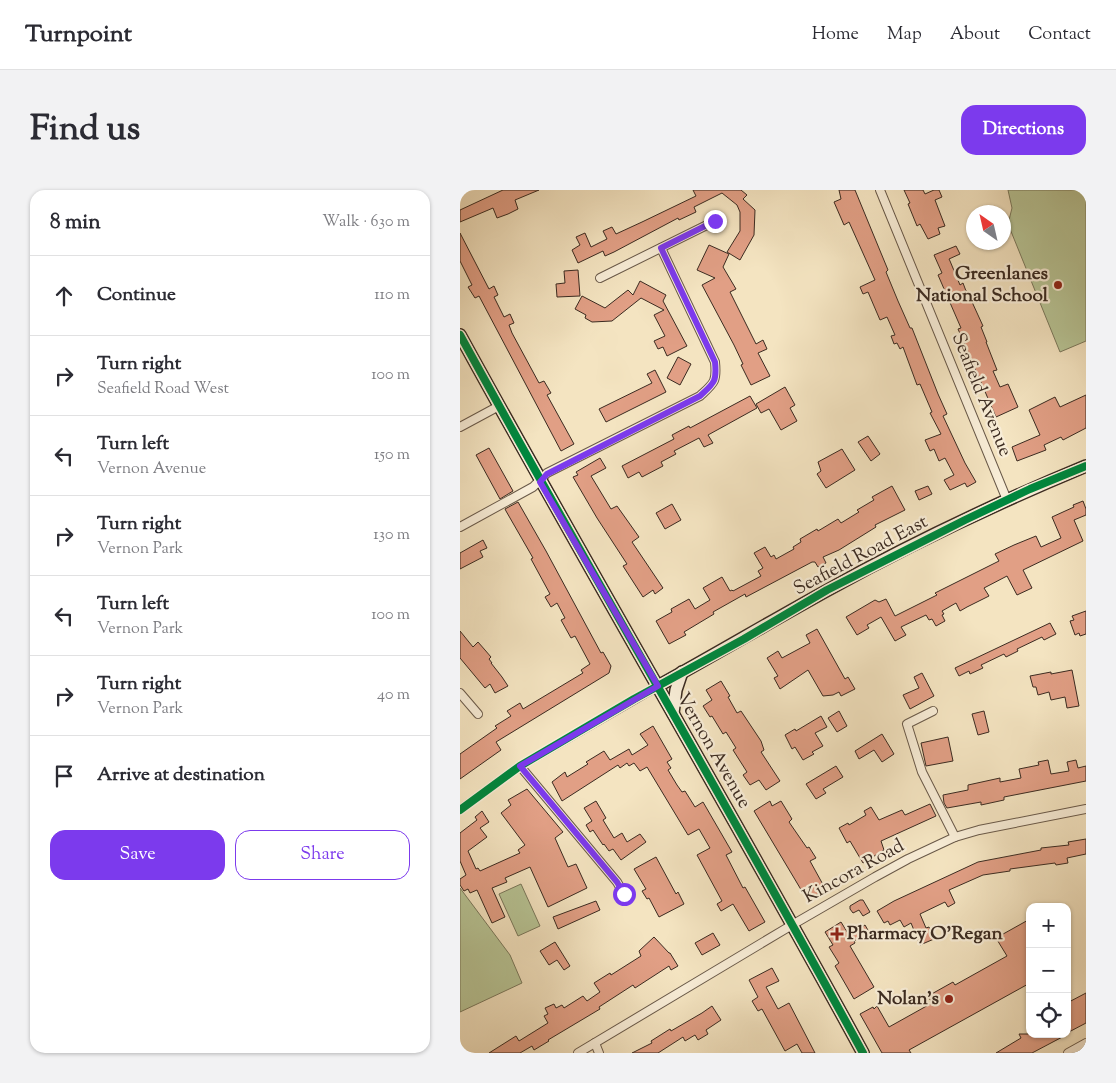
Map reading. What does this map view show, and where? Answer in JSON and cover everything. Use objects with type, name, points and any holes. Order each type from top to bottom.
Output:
[{"type":"main road","name":"Vernon Avenue","points":[[460,336],[540,482],[658,686],[863,1053]]},
{"type":"main road","name":"Seafield Road East","points":[[658,686],[827,590],[914,545],[1007,500],[1086,466]]},
{"type":"main road","points":[[673,713],[676,690],[682,672]]},
{"type":"street","name":"Seafield Avenue","points":[[880,190],[1007,500]]},
{"type":"street","points":[[600,278],[715,221]]},
{"type":"street","points":[[460,527],[534,487],[547,474],[700,396],[712,385],[716,376],[715,362],[661,248]]},
{"type":"street","points":[[460,427],[499,406]]},
{"type":"street","points":[[460,810],[520,766],[658,686]]},
{"type":"street","points":[[460,693],[478,714]]},
{"type":"street","points":[[933,711],[907,724],[922,772],[955,837]]},
{"type":"street","points":[[520,766],[617,882],[624,894]]},
{"type":"street","name":"Kincora Road","points":[[578,1053],[875,877],[955,837],[979,830],[1086,809]]},
{"type":"street","points":[[594,1043],[599,1053]]},
{"type":"street","points":[[1068,1053],[1086,1043]]},
{"type":"green space","name":"Greenlanes National School","points":[[1008,190],[1086,190],[1086,341],[1060,352],[1011,231],[1012,208]]},
{"type":"green space","points":[[521,884],[540,926],[518,936],[499,894]]},
{"type":"green space","points":[[460,888],[510,955],[522,983],[460,1012]]},
{"type":"building","points":[[503,190],[539,190],[515,200],[518,209],[508,214],[497,218],[493,208],[460,222],[460,210]]},
{"type":"building","points":[[693,190],[741,190],[747,195],[743,199],[755,210],[754,235],[740,260],[727,252],[740,231],[740,212],[737,205],[722,193],[694,207],[696,212],[679,220],[678,218],[614,252],[605,256],[603,251],[578,263],[572,250],[580,245],[576,237],[585,233],[591,247],[607,239],[603,231],[612,227],[616,234],[696,196]]},
{"type":"building","points":[[839,190],[855,190],[888,270],[886,272],[910,328],[912,328],[947,414],[943,416],[976,482],[967,487],[965,483],[950,490],[944,480],[954,475],[945,458],[939,461],[934,449],[930,451],[925,440],[941,434],[930,413],[932,412],[920,384],[917,385],[903,347],[900,349],[897,343],[894,344],[891,336],[895,335],[887,317],[880,320],[868,292],[863,294],[860,287],[875,280],[849,222],[844,225],[834,202],[841,199]]},
{"type":"building","points":[[904,190],[923,190],[925,194],[939,190],[942,197],[935,200],[945,226],[938,228],[940,234],[928,239],[920,224],[917,226]]},
{"type":"building","points":[[460,233],[489,289],[494,286],[498,295],[494,297],[504,317],[510,314],[514,323],[509,325],[512,333],[539,383],[544,381],[551,393],[547,395],[574,444],[561,451],[479,296],[475,298],[468,287],[472,285],[460,261]]},
{"type":"building","points":[[709,245],[729,254],[723,267],[736,289],[730,292],[756,344],[763,340],[767,349],[758,353],[770,376],[751,385],[734,345],[702,285],[715,278],[697,270]]},
{"type":"building","points":[[956,246],[960,254],[949,259],[960,285],[963,283],[983,326],[981,327],[997,370],[993,371],[1000,387],[1008,384],[1018,407],[996,417],[958,329],[961,328],[938,275],[942,273],[934,255]]},
{"type":"building","points":[[578,270],[580,296],[557,297],[556,284],[565,283],[564,271]]},
{"type":"building","points":[[640,281],[666,295],[663,301],[687,346],[667,356],[663,347],[658,349],[654,341],[665,336],[654,315],[664,310],[641,298],[612,321],[592,322],[585,318],[586,315],[575,309],[582,296],[605,308],[628,290],[633,295]]},
{"type":"building","points":[[678,357],[691,364],[680,385],[667,378]]},
{"type":"building","points":[[655,370],[666,392],[606,422],[599,409],[652,383],[647,374]]},
{"type":"building","points":[[785,387],[795,405],[790,408],[797,421],[781,430],[769,409],[761,413],[756,404]]},
{"type":"building","points":[[1086,395],[1086,428],[1063,440],[1061,437],[1044,445],[1046,450],[1017,461],[1012,447],[1040,435],[1029,410],[1055,397],[1060,407]]},
{"type":"building","points":[[750,396],[757,408],[708,435],[713,443],[704,447],[699,438],[674,451],[676,454],[661,462],[663,466],[642,477],[639,472],[628,478],[622,466],[674,439],[672,435],[689,426],[690,428]]},
{"type":"building","points":[[868,436],[880,454],[871,461],[858,442]]},
{"type":"building","points":[[489,448],[513,491],[500,499],[476,455]]},
{"type":"building","points":[[842,449],[855,470],[826,488],[817,474],[821,471],[818,462]]},
{"type":"building","points":[[600,458],[606,468],[591,476],[611,509],[617,506],[639,537],[632,542],[663,588],[655,594],[653,590],[643,597],[623,566],[627,564],[573,477],[578,475],[576,472]]},
{"type":"building","points":[[892,486],[905,510],[875,525],[876,527],[839,550],[823,557],[826,563],[818,567],[815,562],[812,562],[746,597],[745,594],[713,612],[714,614],[684,632],[686,635],[669,644],[656,621],[672,612],[671,609],[689,599],[695,609],[710,600],[703,588],[722,577],[730,591],[733,591],[761,576],[758,571],[763,568],[754,553],[765,547],[771,557],[774,555],[776,559],[794,549],[793,547],[801,542],[800,539],[817,529],[818,531],[838,519],[841,523],[859,512],[857,510],[874,500],[872,497]]},
{"type":"building","points":[[928,486],[932,494],[919,500],[915,491]]},
{"type":"building","points":[[1083,501],[1086,515],[1074,520],[1083,541],[1023,570],[1032,588],[1017,595],[1007,576],[984,588],[989,596],[960,611],[956,603],[942,611],[945,621],[936,626],[932,619],[929,620],[926,615],[901,627],[906,635],[895,641],[881,617],[867,625],[869,628],[857,635],[846,617],[875,600],[879,602],[886,599],[895,616],[937,595],[935,593],[999,561],[995,554],[1014,545],[1036,536],[1041,547],[1061,538],[1052,517]]},
{"type":"building","points":[[518,502],[601,653],[603,652],[611,666],[609,673],[496,742],[501,750],[460,779],[460,754],[497,728],[495,726],[511,716],[507,711],[520,703],[523,709],[583,673],[581,670],[590,664],[575,636],[571,638],[561,620],[565,618],[557,603],[551,607],[545,597],[550,594],[531,559],[533,558],[505,509]]},
{"type":"building","points":[[672,504],[681,520],[665,529],[656,513]]},
{"type":"building","points":[[483,540],[487,548],[480,551],[483,557],[460,569],[460,553]]},
{"type":"building","points":[[1086,611],[1086,634],[1080,636],[1079,633],[1075,635],[1070,621],[1074,620],[1072,616]]},
{"type":"building","points":[[1050,623],[1056,634],[1044,640],[1042,637],[1017,649],[1018,651],[1006,657],[1004,654],[981,665],[983,668],[970,674],[969,671],[959,676],[955,668]]},
{"type":"building","points":[[817,629],[845,679],[848,677],[855,689],[841,696],[839,692],[823,696],[808,670],[780,689],[774,678],[778,676],[767,658],[778,651],[782,658],[810,643],[806,635]]},
{"type":"building","points":[[460,631],[473,647],[478,642],[485,650],[491,657],[489,659],[491,663],[508,686],[495,693],[490,684],[485,688],[460,658]]},
{"type":"building","points":[[1072,670],[1079,706],[1067,708],[1065,697],[1051,700],[1049,692],[1038,695],[1036,687],[1033,687],[1030,676]]},
{"type":"building","points":[[922,673],[934,696],[910,709],[903,695],[919,688],[914,677]]},
{"type":"building","points":[[721,681],[737,713],[741,711],[761,741],[764,750],[761,752],[780,781],[766,790],[759,780],[750,785],[743,775],[747,772],[733,750],[736,748],[726,732],[723,734],[712,716],[710,717],[703,706],[712,700],[706,690]]},
{"type":"building","points":[[839,711],[847,726],[837,732],[828,718]]},
{"type":"building","points":[[984,711],[989,732],[978,735],[972,714]]},
{"type":"building","points":[[821,716],[827,727],[815,733],[823,746],[803,760],[795,747],[792,749],[785,735],[795,729],[796,731]]},
{"type":"building","points":[[653,726],[672,759],[667,762],[671,768],[668,770],[682,792],[685,791],[695,807],[703,802],[732,852],[726,855],[743,888],[745,887],[765,922],[749,931],[733,904],[721,911],[717,904],[722,901],[697,855],[710,848],[699,829],[688,835],[647,767],[640,771],[634,763],[629,766],[627,763],[620,768],[618,765],[562,801],[552,782],[565,772],[567,777],[604,751],[610,760],[629,749],[632,755],[648,745],[640,734]]},
{"type":"building","points":[[882,734],[894,754],[882,762],[874,750],[859,759],[855,751]]},
{"type":"building","points":[[948,737],[953,761],[926,766],[921,743]]},
{"type":"building","points":[[1048,760],[1051,774],[1069,771],[1067,762],[1076,760],[1078,768],[1086,766],[1086,781],[1004,797],[1004,800],[981,805],[981,802],[947,808],[944,803],[943,795],[968,790],[968,785],[1000,778],[1000,782],[1021,778],[1019,769],[1039,765],[1038,762]]},
{"type":"building","points":[[836,766],[843,777],[823,789],[826,793],[816,799],[806,784]]},
{"type":"building","points":[[527,789],[563,832],[555,838],[568,867],[576,864],[587,888],[548,907],[530,867],[505,878],[507,882],[492,888],[505,917],[492,923],[477,890],[470,893],[468,889],[464,891],[460,885],[460,879],[466,875],[460,861],[460,833],[477,820],[475,817],[482,811],[489,822],[480,828],[487,837],[468,851],[476,869],[478,868],[480,871],[520,853],[518,850],[525,845],[501,813],[511,805],[508,800]]},
{"type":"building","points":[[596,801],[606,818],[603,820],[614,838],[622,833],[627,842],[640,834],[646,842],[621,860],[613,849],[609,851],[593,830],[590,832],[586,825],[592,821],[584,808]]},
{"type":"building","points":[[770,801],[772,806],[781,801],[792,819],[789,822],[816,858],[810,861],[826,890],[814,896],[816,898],[809,903],[754,811]]},
{"type":"building","points":[[930,804],[936,816],[881,841],[884,850],[863,863],[850,841],[847,843],[839,828],[848,823],[849,825],[866,815],[864,811],[871,807],[879,820],[902,810],[905,815]]},
{"type":"building","points":[[1086,839],[1086,854],[1067,858],[1068,863],[1010,869],[1010,871],[983,875],[949,890],[955,903],[948,907],[945,902],[920,914],[926,928],[929,927],[934,939],[920,945],[911,923],[904,927],[900,920],[890,925],[888,921],[884,923],[877,911],[894,901],[978,862],[1041,850],[1041,848],[1069,845],[1068,842]]},
{"type":"building","points":[[656,857],[676,894],[678,892],[684,904],[659,917],[649,898],[647,899],[642,891],[646,889],[634,869]]},
{"type":"building","points":[[863,900],[870,912],[863,916],[859,910],[853,913],[850,909],[850,906]]},
{"type":"building","points":[[596,901],[600,910],[558,929],[553,917]]},
{"type":"building","points":[[1026,921],[1026,985],[909,1050],[911,1053],[882,1053],[860,1014],[877,1006],[889,1027],[932,1003],[928,996],[953,982],[955,985],[1007,956],[996,938]]},
{"type":"building","points":[[841,922],[849,935],[865,925],[869,932],[854,941],[855,943],[850,946],[874,987],[854,999],[835,966],[839,963],[829,947],[833,945],[825,932]]},
{"type":"building","points":[[713,933],[720,945],[702,955],[695,943]]},
{"type":"building","points":[[654,937],[670,953],[678,966],[671,970],[669,966],[635,988],[633,985],[599,1007],[600,1009],[534,1050],[532,1046],[520,1053],[489,1053],[516,1036],[519,1041],[548,1023],[544,1016],[548,1014],[545,1008],[554,1004],[556,1008],[562,1005],[564,1008],[583,996],[587,1001],[600,992],[594,983],[610,973],[611,975],[641,956],[639,951]]},
{"type":"building","points":[[555,942],[570,966],[564,970],[557,960],[549,965],[540,951]]},
{"type":"building","points":[[772,968],[779,981],[766,987],[778,1009],[789,1003],[815,1053],[802,1053],[797,1044],[785,1051],[762,1009],[758,1011],[752,1001],[758,997],[749,980]]},
{"type":"building","points":[[1086,993],[1086,1023],[1071,1031],[1071,1001]]},
{"type":"building","points":[[712,1006],[721,1020],[706,1030],[708,1034],[698,1040],[695,1035],[685,1041],[683,1037],[658,1053],[632,1053],[652,1043],[651,1041],[670,1029],[671,1031]]},
{"type":"building","points":[[1019,1034],[1026,1034],[1026,1038],[1060,1038],[1032,1053],[996,1053],[1021,1038]]},
{"type":"cycle path","points":[[460,335],[863,1053]]},
{"type":"cycle path","points":[[460,810],[520,766],[827,590],[965,520],[1030,489],[1086,466]]},
{"type":"place","name":"Greenlanes National School","points":[[1058,285]]},
{"type":"place","name":"Pharmacy O'Regan","points":[[837,934]]},
{"type":"place","name":"Nolan's","points":[[949,999]]},
{"type":"route","points":[[624,894],[617,882],[520,766],[658,686],[540,482],[547,474],[700,396],[712,385],[716,376],[715,362],[661,248],[715,221]]}]
